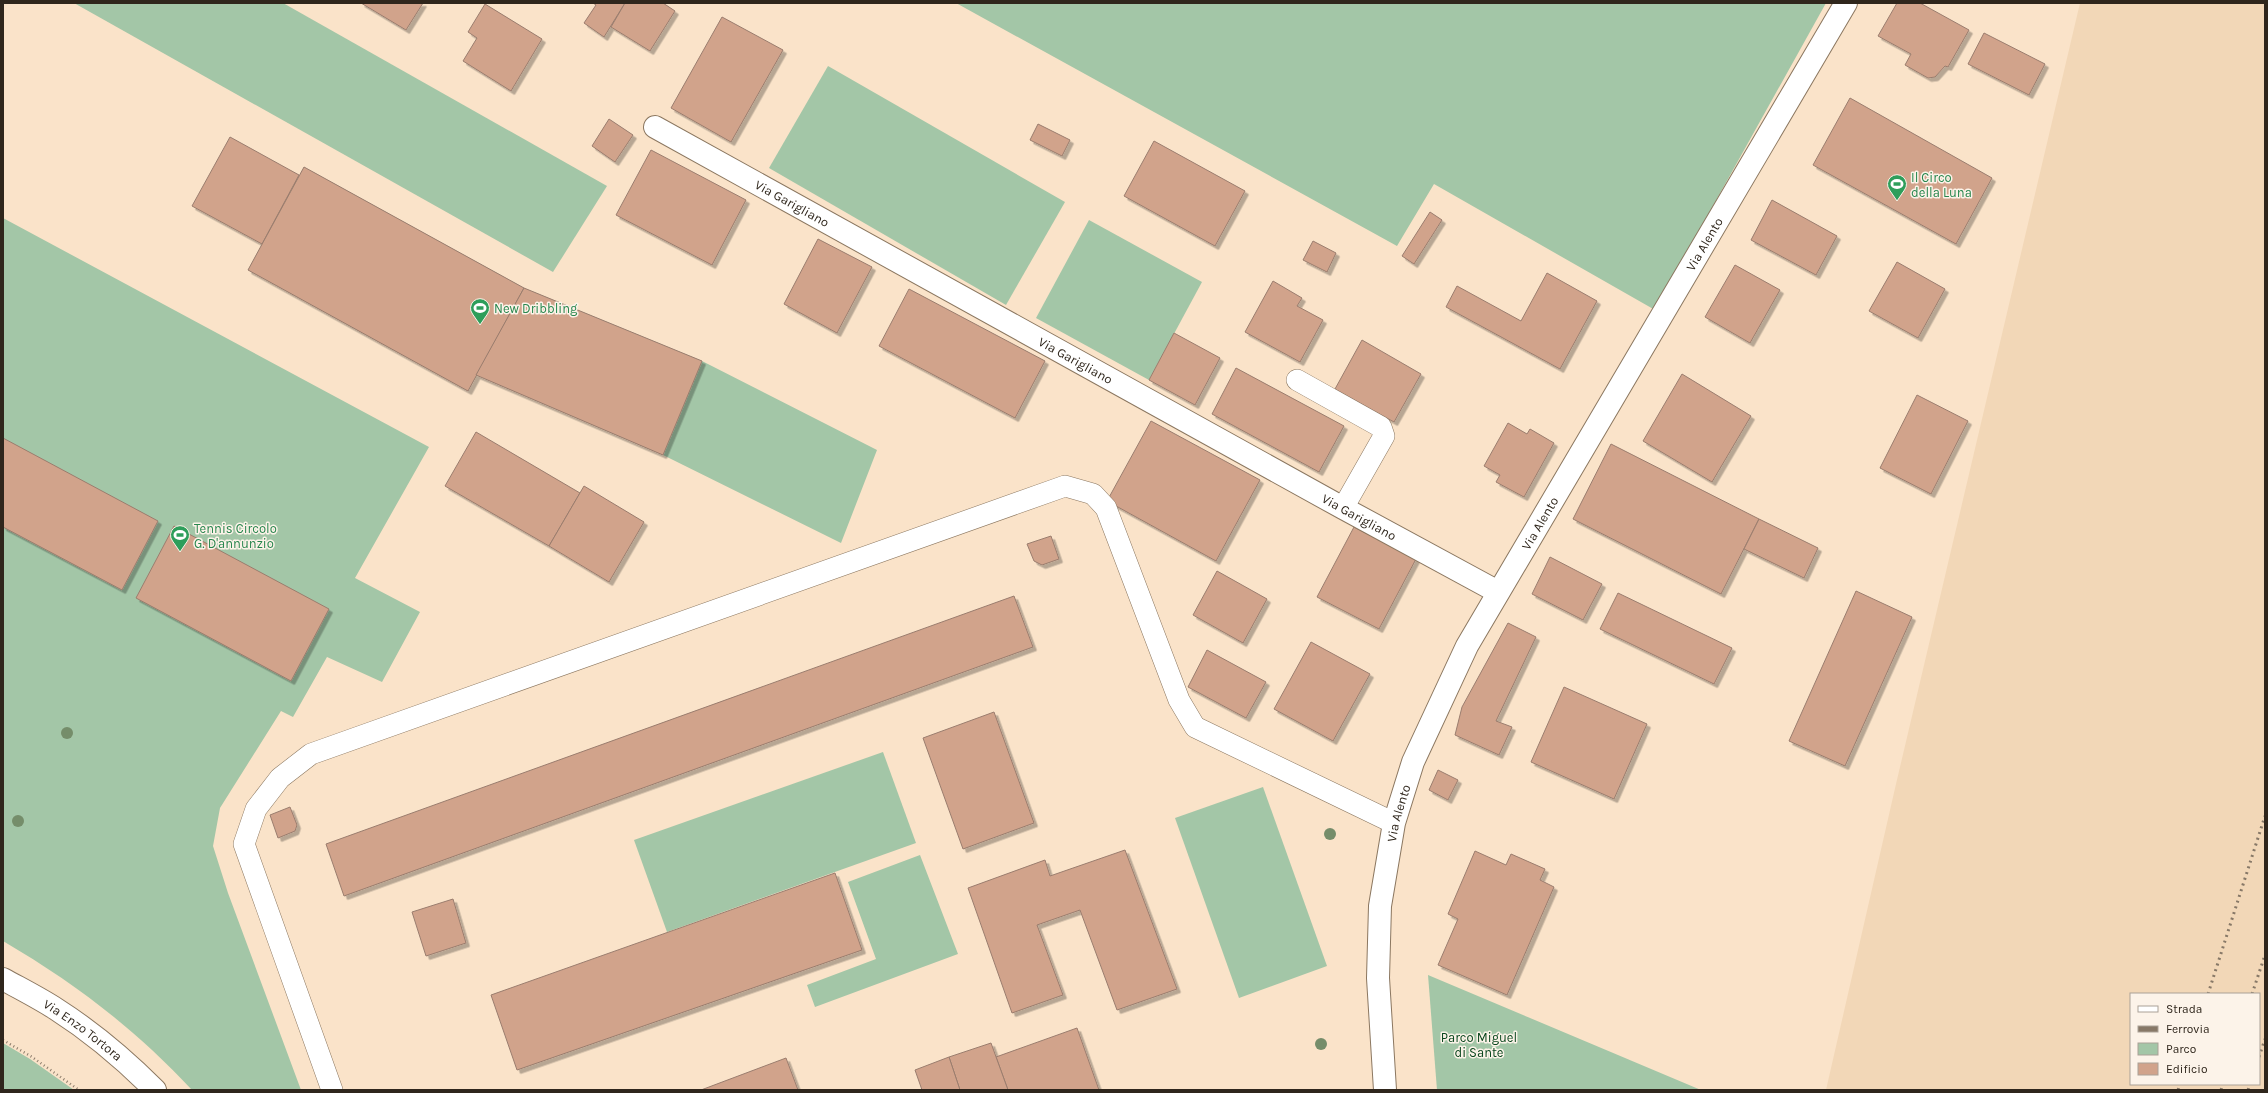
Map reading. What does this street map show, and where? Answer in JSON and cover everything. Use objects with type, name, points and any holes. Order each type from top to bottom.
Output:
[{"type":"street","name":"Via Alento","points":[[1385,1090],[1378,978],[1380,906],[1394,823],[1413,762],[1467,646],[1846,3]]},
{"type":"street","name":"Via Garigliano","points":[[655,127],[1343,508],[1498,592]]},
{"type":"street","name":"Via Enzo Tortora","points":[[3,979],[56,1009],[87,1030],[129,1065],[155,1090]]},
{"type":"lane","points":[[1297,380],[1380,427],[1384,436],[1343,508]]},
{"type":"lane","points":[[332,1090],[244,844],[256,809],[280,778],[311,754],[1064,486],[1093,494],[1106,508],[1179,700],[1195,727],[1394,823]]},
{"type":"path","points":[[3,1040],[32,1057],[78,1090]]},
{"type":"shaded area","points":[[2080,3],[2265,3],[2265,1090],[1826,1090],[1896,784]]},
{"type":"green space","points":[[74,3],[283,3],[607,186],[553,272]]},
{"type":"green space","points":[[956,3],[1826,3],[1655,310],[1434,184],[1397,246]]},
{"type":"green space","points":[[828,66],[1065,202],[1006,305],[769,168]]},
{"type":"green space","name":"New Dribbling","points":[[304,167],[524,288],[702,361],[877,450],[841,543],[663,455],[477,375],[468,391],[248,270]]},
{"type":"green space","points":[[3,218],[429,447],[355,578],[420,612],[382,682],[327,657],[293,717],[281,711],[220,808],[213,846],[228,893],[301,1090],[192,1090],[148,1047],[103,1008],[30,957],[3,941]]},
{"type":"green space","points":[[1089,220],[1202,282],[1149,380],[1036,318]]},
{"type":"green space","points":[[883,752],[916,843],[667,932],[634,840]]},
{"type":"green space","points":[[1263,787],[1327,966],[1239,998],[1175,818]]},
{"type":"green space","points":[[920,855],[958,954],[815,1007],[807,985],[876,959],[848,882]]},
{"type":"green space","name":"Parco Miguel di Sante","points":[[1428,975],[1701,1090],[1437,1090]]},
{"type":"green space","points":[[3,1043],[30,1059],[74,1090],[3,1090]]},
{"type":"building","points":[[361,3],[423,3],[406,30]]},
{"type":"building","points":[[593,3],[625,3],[604,37],[584,23],[596,5]]},
{"type":"building","points":[[625,3],[663,3],[675,11],[650,51],[611,27]]},
{"type":"building","points":[[1897,3],[1920,3],[1969,30],[1948,67],[1945,66],[1935,77],[1928,78],[1905,65],[1911,54],[1878,36]]},
{"type":"building","points":[[485,4],[542,39],[511,91],[463,61],[477,38],[468,32]]},
{"type":"building","points":[[722,17],[783,50],[731,142],[671,108]]},
{"type":"building","points":[[1984,33],[2045,64],[2029,95],[1968,64]]},
{"type":"building","points":[[1850,98],[1992,178],[1956,244],[1813,165]]},
{"type":"building","points":[[609,119],[633,135],[615,162],[592,146]]},
{"type":"building","points":[[1038,124],[1070,140],[1062,156],[1030,140]]},
{"type":"building","points":[[230,137],[299,175],[262,244],[192,206]]},
{"type":"building","points":[[1154,141],[1245,191],[1215,246],[1124,196]]},
{"type":"building","points":[[651,150],[746,200],[712,265],[616,215]]},
{"type":"building","points":[[304,167],[524,288],[468,391],[248,270]]},
{"type":"building","points":[[1772,200],[1837,236],[1816,275],[1751,240]]},
{"type":"building","points":[[1430,212],[1442,220],[1414,264],[1402,256]]},
{"type":"building","points":[[818,239],[872,267],[837,333],[784,304]]},
{"type":"building","points":[[1313,241],[1336,253],[1327,272],[1303,260]]},
{"type":"building","points":[[1897,262],[1945,289],[1918,338],[1869,311]]},
{"type":"building","points":[[1735,265],[1780,290],[1750,343],[1705,317]]},
{"type":"building","points":[[1547,273],[1597,301],[1560,369],[1446,307],[1457,286],[1521,321]]},
{"type":"building","points":[[1273,281],[1302,298],[1297,306],[1323,320],[1300,362],[1245,332]]},
{"type":"building","points":[[524,288],[702,361],[663,455],[476,375]]},
{"type":"building","points":[[909,289],[1045,361],[1015,418],[879,346]]},
{"type":"building","points":[[1174,333],[1220,358],[1195,405],[1149,380]]},
{"type":"building","points":[[1362,340],[1421,374],[1394,422],[1335,389]]},
{"type":"building","points":[[1236,368],[1344,426],[1319,472],[1212,414]]},
{"type":"building","points":[[1682,374],[1751,416],[1712,482],[1643,441]]},
{"type":"building","points":[[1917,395],[1968,421],[1931,494],[1880,468]]},
{"type":"building","points":[[1151,421],[1260,480],[1216,561],[1107,501]]},
{"type":"building","points":[[1508,423],[1527,434],[1530,429],[1554,443],[1524,497],[1496,482],[1500,475],[1484,466]]},
{"type":"building","points":[[476,432],[580,493],[549,546],[445,486]]},
{"type":"building","points":[[3,438],[158,521],[122,590],[3,527]]},
{"type":"building","points":[[1611,444],[1759,519],[1721,594],[1573,519]]},
{"type":"building","points":[[584,486],[644,522],[609,582],[549,546]]},
{"type":"building","points":[[1759,519],[1818,548],[1804,578],[1744,549]]},
{"type":"building","points":[[174,526],[329,609],[291,681],[136,598]]},
{"type":"building","points":[[1354,527],[1416,559],[1379,629],[1317,597]]},
{"type":"building","points":[[1051,536],[1059,559],[1042,565],[1034,561],[1027,544]]},
{"type":"building","points":[[1550,557],[1602,584],[1583,620],[1532,594]]},
{"type":"building","points":[[1217,571],[1267,599],[1243,643],[1193,615]]},
{"type":"building","points":[[1856,591],[1912,617],[1845,766],[1789,741]]},
{"type":"building","points":[[1618,593],[1732,648],[1714,684],[1600,629]]},
{"type":"building","points":[[1014,596],[1033,647],[344,896],[326,844]]},
{"type":"building","points":[[1508,623],[1536,637],[1496,721],[1512,727],[1499,755],[1455,735],[1462,707]]},
{"type":"building","points":[[1311,642],[1370,674],[1333,741],[1274,709]]},
{"type":"building","points":[[1207,650],[1266,682],[1246,718],[1188,687]]},
{"type":"building","points":[[1564,687],[1647,724],[1614,799],[1531,762]]},
{"type":"building","points":[[994,712],[1034,823],[963,849],[923,738]]},
{"type":"building","points":[[1438,770],[1458,780],[1448,800],[1429,790]]},
{"type":"building","points":[[290,807],[297,825],[295,831],[278,838],[270,815]]},
{"type":"building","points":[[1125,850],[1177,989],[1117,1010],[1080,910],[1037,925],[1063,995],[1012,1013],[968,888],[1045,860],[1050,876]]},
{"type":"building","points":[[1475,851],[1506,865],[1511,854],[1545,869],[1540,880],[1554,887],[1507,995],[1438,965],[1458,919],[1448,914]]},
{"type":"building","points":[[835,873],[862,950],[517,1070],[491,995]]},
{"type":"building","points":[[453,899],[466,943],[426,956],[412,912]]},
{"type":"building","points":[[1077,1028],[1099,1090],[1008,1090],[996,1057]]},
{"type":"building","points":[[991,1043],[1008,1090],[960,1090],[949,1057]]},
{"type":"building","points":[[949,1057],[960,1090],[922,1090],[915,1070]]},
{"type":"building","points":[[786,1058],[798,1090],[701,1090]]},
{"type":"railway","points":[[2208,993],[2265,816]]},
{"type":"railway","points":[[2252,993],[2265,955]]},
{"type":"railway","points":[[2260,1054],[2265,1039]]},
{"type":"railway","points":[[2178,1090],[2180,1085]]},
{"type":"railway","points":[[2221,1090],[2223,1085]]},
{"type":"railway","points":[[2248,1090],[2250,1085]]},
{"type":"place","name":"Il Circo della Luna","points":[[1897,201]]},
{"type":"place","name":"New Dribbling","points":[[480,325]]},
{"type":"place","name":"Tennis Circolo G. D'annunzio","points":[[180,552]]}]
